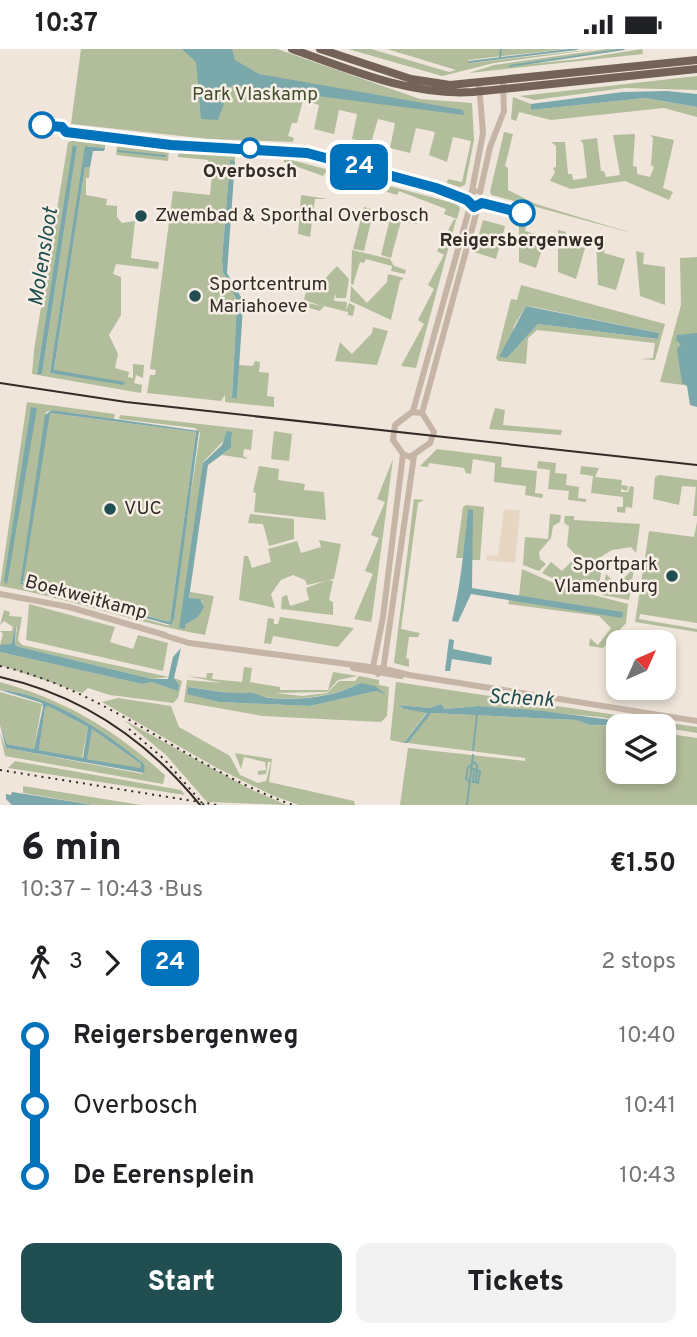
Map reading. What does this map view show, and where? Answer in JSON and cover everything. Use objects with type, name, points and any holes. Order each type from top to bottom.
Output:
[{"type":"main road","points":[[292,49],[404,87],[439,93],[697,60]]},
{"type":"main road","points":[[320,49],[423,82],[479,88]]},
{"type":"main road","points":[[504,85],[697,69]]},
{"type":"street","points":[[422,413],[478,207],[483,200],[480,192],[493,135],[503,111],[504,85]]},
{"type":"street","points":[[414,411],[422,413],[434,429],[434,436],[414,456],[385,669],[378,674],[373,667],[383,617],[403,454],[393,440],[395,425],[414,411],[470,206],[467,198],[472,191],[483,133],[479,88]]},
{"type":"street","points":[[483,133],[493,135]]},
{"type":"street","points":[[472,191],[480,192]]},
{"type":"street","points":[[470,206],[478,207]]},
{"type":"street","points":[[403,454],[414,456]]},
{"type":"street","name":"Boekweitkamp","points":[[0,594],[69,607],[163,635],[345,665],[373,667],[409,675]]},
{"type":"street","name":"Boekweitkamp","points":[[345,665],[378,674],[409,675]]},
{"type":"street","points":[[409,675],[697,721]]},
{"type":"green space","name":"Park Vlaskamp","points":[[81,49],[277,49],[420,99],[472,103],[474,140],[465,185],[460,187],[447,183],[448,179],[462,182],[471,141],[453,137],[447,162],[429,155],[435,132],[416,128],[410,153],[390,148],[395,123],[378,119],[371,143],[352,139],[357,114],[339,110],[334,134],[314,129],[319,105],[303,100],[297,123],[292,123],[288,136],[294,138],[293,142],[209,139],[71,124]]},
{"type":"green space","points":[[348,49],[371,49],[449,72],[456,70],[387,49],[566,49],[468,60],[470,63],[596,49],[494,63],[442,76]]},
{"type":"green space","points":[[617,49],[509,66],[642,49],[643,54],[469,73],[494,65]]},
{"type":"green space","points":[[697,76],[697,90],[625,88],[534,100],[520,96]]},
{"type":"green space","points":[[513,97],[531,104],[531,110],[645,98],[697,107],[697,117],[664,108],[551,120],[519,112],[516,121],[511,119]]},
{"type":"green space","points":[[504,132],[513,134],[505,166],[508,168],[508,190],[536,204],[635,234],[492,195],[490,192]]},
{"type":"green space","points":[[635,134],[633,166],[637,167],[637,174],[650,177],[654,167],[651,165],[653,138],[650,135],[674,140],[663,188],[673,192],[669,200],[625,181],[571,189],[550,181],[555,172],[553,168],[556,167],[556,146],[551,142],[565,142],[568,174],[572,174],[573,180],[587,178],[583,143],[580,140],[597,138],[601,171],[604,171],[606,177],[620,175],[613,135]]},
{"type":"green space","points":[[76,140],[105,144],[105,148],[86,146],[50,373],[125,383],[54,371],[85,167],[90,167],[89,178],[86,178],[86,195],[107,199],[106,205],[117,206],[117,217],[122,223],[135,221],[131,258],[159,262],[158,269],[116,264],[113,274],[121,277],[121,315],[109,335],[118,354],[115,368],[129,372],[128,377],[133,378],[133,364],[144,365],[143,378],[136,375],[134,383],[142,385],[141,393],[32,374],[68,142]],"holes":[[[74,145],[77,146],[42,374],[37,373]]]},
{"type":"green space","points":[[117,146],[169,151],[168,161],[116,155]]},
{"type":"green space","name":"Sportcentrum Mariahoeve","points":[[178,152],[235,156],[235,161],[230,161],[222,260],[223,272],[237,301],[232,398],[237,398],[239,365],[253,366],[255,361],[260,362],[259,372],[269,373],[267,396],[274,397],[274,407],[225,402],[225,395],[221,401],[147,393],[150,375],[155,375],[156,370],[150,369],[173,191],[210,195],[213,164],[208,163],[208,160],[178,157]]},
{"type":"green space","points":[[284,158],[457,204],[460,208],[457,219],[444,214],[446,209],[399,191],[397,195],[325,173],[323,176],[284,162]]},
{"type":"green space","points":[[301,195],[328,199],[315,199],[310,237],[298,234]]},
{"type":"green space","points":[[364,207],[389,214],[388,217],[373,213],[364,251],[353,249]]},
{"type":"green space","points":[[391,215],[415,220],[417,224],[401,221],[391,258],[381,255]]},
{"type":"green space","points":[[454,219],[456,220],[416,368],[401,366],[424,324],[418,320],[434,289],[428,285],[444,255],[437,251]]},
{"type":"green space","points":[[519,219],[527,221],[525,231],[546,237],[536,268],[519,262]]},
{"type":"green space","points":[[483,220],[505,226],[496,259],[474,252]]},
{"type":"green space","points":[[558,230],[566,232],[564,242],[585,248],[576,279],[558,272]]},
{"type":"green space","points":[[596,241],[606,243],[604,253],[625,259],[616,290],[598,285]]},
{"type":"green space","points":[[352,250],[390,259],[394,266],[406,270],[405,274],[391,271],[392,266],[366,259],[364,263],[360,262],[353,285]]},
{"type":"green space","points":[[636,251],[644,253],[643,264],[665,267],[665,305],[640,296]]},
{"type":"green space","points":[[697,257],[697,402],[691,386],[660,382],[681,305],[680,258]]},
{"type":"green space","points":[[337,266],[349,279],[346,298],[336,298],[335,293],[334,301],[347,302],[346,311],[349,303],[355,306],[353,316],[348,315],[348,312],[324,306],[320,311],[302,306],[303,302],[322,306],[304,300],[309,278],[318,286]]},
{"type":"green space","points":[[388,274],[404,278],[400,281],[391,320],[350,301],[351,286],[367,303],[387,282]]},
{"type":"green space","points":[[521,285],[665,324],[655,360],[641,359],[653,358],[655,343],[537,330],[528,338],[526,364],[498,361],[496,358],[511,299],[517,300]],"holes":[[[526,306],[659,333],[657,339],[538,324],[507,358],[514,326]]]},
{"type":"green space","points":[[373,327],[388,331],[377,365],[335,361],[340,342],[352,354],[372,333]]},
{"type":"green space","points":[[27,402],[115,414],[114,419],[52,410],[46,412],[20,584],[166,625],[171,625],[200,433],[195,428],[119,419],[120,415],[253,430],[251,450],[244,449],[243,456],[249,459],[222,455],[231,448],[232,432],[204,461],[185,625],[198,617],[203,607],[202,601],[189,599],[190,592],[214,596],[205,635],[0,586]]},
{"type":"green space","points":[[495,408],[505,410],[503,425],[562,430],[561,435],[489,429]]},
{"type":"green space","name":"VUC","points":[[49,413],[196,432],[170,622],[22,581]]},
{"type":"green space","points":[[274,431],[292,434],[289,461],[271,459]]},
{"type":"green space","points":[[437,449],[502,457],[501,467],[537,471],[535,493],[543,494],[542,498],[525,495],[526,486],[494,482],[495,463],[473,459],[471,474],[466,473],[464,468],[429,463],[428,467],[420,466]]},
{"type":"green space","points":[[393,459],[372,618],[371,622],[354,619],[373,574],[365,571],[379,538],[371,535],[385,502],[377,499]]},
{"type":"green space","points":[[538,461],[556,463],[555,473],[567,474],[566,485],[579,487],[578,498],[586,499],[586,502],[568,500],[569,491],[548,489],[550,470],[537,468]]},
{"type":"green space","points":[[259,466],[279,469],[278,480],[305,484],[304,490],[324,492],[326,520],[254,512],[256,493],[253,492]]},
{"type":"green space","points":[[581,466],[599,468],[595,477],[622,480],[621,485],[628,486],[627,491],[621,489],[621,492],[628,492],[630,486],[634,487],[632,508],[626,507],[625,513],[617,512],[617,507],[623,507],[623,497],[591,493],[593,476],[580,474]]},
{"type":"green space","points":[[659,475],[697,480],[697,516],[693,516],[696,487],[682,486],[679,505],[653,499],[655,477]]},
{"type":"green space","points":[[414,499],[424,500],[418,503],[401,629],[420,633],[418,637],[409,637],[406,658],[409,659],[409,667],[394,663]]},
{"type":"green space","points":[[463,507],[484,507],[480,560],[470,560],[472,510],[468,510],[464,558],[456,558]]},
{"type":"green space","points":[[250,514],[294,519],[294,539],[269,546],[263,524],[248,523]]},
{"type":"green space","points":[[550,514],[561,515],[560,522],[553,526],[551,538],[539,552],[540,559],[546,564],[539,571],[523,565],[525,537],[548,539]]},
{"type":"green space","points":[[565,516],[574,516],[574,520],[640,524],[636,553],[631,547],[612,550],[594,561],[601,573],[598,592],[568,586],[542,573],[551,562],[562,571],[577,556],[567,546],[569,526],[564,523]]},
{"type":"green space","name":"Sportpark Vlamenburg","points":[[697,522],[697,623],[640,614],[639,619],[697,629],[697,632],[635,622],[649,531],[694,537]]},
{"type":"green space","points":[[319,540],[341,544],[334,579],[307,585],[305,580],[293,575],[281,580],[271,594],[275,608],[239,600],[244,556],[248,556],[252,568],[271,562],[268,549],[297,541],[301,553],[321,547]]},
{"type":"green space","points":[[634,568],[629,600],[602,595],[606,574],[617,585]]},
{"type":"green space","points":[[522,569],[563,587],[628,604],[626,623],[620,630],[609,630],[611,628],[599,616],[508,604],[509,600],[622,612],[519,596]]},
{"type":"green space","points":[[328,580],[333,581],[329,600],[333,602],[333,615],[281,609],[282,597],[287,595],[290,606],[309,600],[306,588]]},
{"type":"green space","points":[[29,604],[115,627],[110,642],[133,649],[138,635],[168,643],[163,671],[26,640]]},
{"type":"green space","points":[[4,610],[10,612],[9,616],[22,617],[18,640],[22,645],[169,677],[152,679],[20,647],[15,645],[17,626],[10,645],[0,645],[3,634],[0,631],[12,631],[13,627],[4,621],[0,625]]},
{"type":"green space","points":[[280,617],[354,628],[338,647],[273,636],[271,644],[264,643],[268,618],[274,619],[274,624],[278,624]]},
{"type":"green space","points":[[606,635],[606,645],[603,648],[589,646],[590,638],[598,645]]},
{"type":"green space","points":[[0,652],[142,684],[152,682],[178,690],[179,685],[174,678],[182,681],[178,698],[173,703],[110,695],[88,688],[82,693],[0,665]]},
{"type":"green space","points":[[244,667],[252,668],[250,682],[280,687],[280,690],[328,690],[333,672],[358,676],[338,680],[327,692],[275,693],[302,696],[327,693],[339,681],[355,681],[359,676],[379,680],[379,685],[389,687],[387,716],[381,722],[263,716],[184,702],[187,680],[222,683],[187,676],[206,678],[207,673],[213,673],[212,679],[242,682]],"holes":[[[361,683],[386,695],[376,691],[310,706],[219,702],[187,693],[189,687],[255,696],[298,698],[319,696]]]},
{"type":"green space","points":[[0,682],[68,707],[88,718],[127,744],[165,775],[163,784],[5,756],[0,733],[6,748],[143,774],[145,765],[77,717],[38,699],[0,690]]},
{"type":"green space","points":[[396,682],[610,714],[606,714],[606,718],[478,706],[445,709],[441,704],[429,708],[398,705],[404,709],[427,712],[404,743],[390,740]]},
{"type":"green space","points":[[0,692],[42,704],[34,749],[7,744],[0,725]]},
{"type":"green space","points":[[118,698],[171,706],[179,727],[230,756],[240,775],[258,783],[266,781],[271,762],[268,762],[266,774],[258,775],[258,771],[266,770],[265,762],[244,757],[241,769],[235,753],[272,759],[269,782],[354,801],[355,805],[299,805],[274,796],[217,768],[102,702]]},
{"type":"green space","points":[[48,706],[88,727],[82,758],[39,750],[45,708]]},
{"type":"green space","points":[[430,713],[576,720],[590,725],[606,726],[606,784],[676,784],[676,735],[697,738],[697,805],[400,805],[408,748],[525,761],[525,758],[408,743]]},
{"type":"green space","points":[[124,720],[252,790],[287,805],[207,802],[166,755]]},
{"type":"green space","points":[[676,724],[697,727],[697,733],[676,730]]},
{"type":"green space","points":[[92,729],[141,764],[140,769],[87,759],[89,730]]},
{"type":"green space","points":[[15,761],[181,790],[185,795],[8,768]]},
{"type":"green space","points":[[23,786],[141,805],[95,805],[23,793]]},
{"type":"shaded area","points":[[504,509],[520,511],[515,563],[486,560],[487,555],[498,556]]},
{"type":"water","points":[[182,49],[232,49],[235,60],[259,74],[463,110],[464,115],[233,85],[218,120],[201,119],[196,62]]},
{"type":"water","points":[[667,91],[697,94],[697,107],[645,98],[531,110],[531,104],[623,92]]},
{"type":"water","points":[[73,145],[77,146],[42,374],[37,374]]},
{"type":"water","points":[[85,146],[105,148],[104,151],[93,151],[90,167],[85,167],[54,370],[125,382],[124,385],[50,373]]},
{"type":"water","points":[[230,160],[235,161],[227,273],[241,297],[243,307],[237,398],[232,398],[237,301],[223,272],[222,260]]},
{"type":"water","points":[[526,306],[659,333],[658,339],[538,324],[507,358],[499,357]]},
{"type":"water","points":[[697,333],[697,407],[690,405],[687,386],[682,383],[677,349],[681,344],[676,340],[677,335]]},
{"type":"water","points":[[31,407],[37,408],[7,584],[4,581]]},
{"type":"water","points":[[52,410],[199,431],[171,625],[20,584],[45,415]],"holes":[[[50,413],[196,432],[170,622],[23,583]]]},
{"type":"water","points":[[227,431],[232,432],[231,448],[208,465],[189,598],[200,599],[204,607],[198,617],[185,625],[185,629],[179,628],[203,463],[222,445]]},
{"type":"water","points":[[468,509],[473,510],[472,588],[623,612],[622,618],[471,594],[458,622],[452,621]]},
{"type":"water","points":[[16,626],[15,645],[20,647],[152,679],[168,679],[173,657],[181,648],[174,678],[179,685],[178,691],[152,682],[142,684],[0,652],[0,645],[11,644]]},
{"type":"water","points":[[449,639],[454,640],[453,649],[492,657],[491,665],[452,659],[450,671],[445,671]]},
{"type":"water","points":[[361,683],[375,686],[386,695],[376,691],[310,706],[219,702],[187,694],[188,687],[294,699],[327,695]]},
{"type":"water","points":[[0,690],[38,699],[77,717],[145,765],[144,773],[6,748],[0,725],[7,744],[34,749],[42,703]],"holes":[[[48,706],[88,727],[83,758],[39,750],[45,708]],[[92,729],[141,764],[140,768],[87,759]]]},
{"type":"water","points":[[441,704],[445,709],[478,706],[543,711],[606,719],[606,725],[590,725],[576,720],[431,713],[408,743],[404,743],[427,713],[404,709],[398,705],[429,708]]},
{"type":"water","points":[[12,792],[94,805],[12,805],[6,799],[6,794],[11,795]]},
{"type":"waterway","points":[[500,58],[501,49]]},
{"type":"waterway","points":[[469,62],[577,49]]},
{"type":"waterway","points":[[510,66],[624,49]]},
{"type":"waterway","points":[[118,151],[165,156]]},
{"type":"waterway","points":[[473,750],[477,714]]},
{"type":"waterway","points":[[467,805],[473,755]]},
{"type":"waterway","points":[[472,769],[476,770],[477,770],[480,772],[478,783],[476,782],[477,765],[473,762]]},
{"type":"waterway","points":[[470,782],[466,779],[468,767],[471,765]]},
{"type":"waterway","points":[[474,770],[473,782],[476,782]]},
{"type":"tram line","points":[[0,383],[126,402],[697,465]]},
{"type":"tram line","points":[[0,677],[58,696],[111,724],[158,761],[200,805]]},
{"type":"railway","points":[[0,666],[39,677],[77,693],[255,790],[293,805]]},
{"type":"railway","points":[[129,729],[164,759],[204,805]]},
{"type":"railway","points":[[0,770],[218,805]]},
{"type":"bus line","name":"24","points":[[42,125],[62,127],[66,132],[171,145],[292,150],[436,188],[467,200],[470,206],[480,206],[482,203],[522,213]]},
{"type":"place","name":"Overbosch","points":[[250,148]]},
{"type":"place","name":"Reigersbergenweg","points":[[522,213]]},
{"type":"place","name":"Zwembad & Sporthal Overbosch","points":[[141,216]]},
{"type":"place","name":"Sportcentrum Mariahoeve","points":[[195,296]]},
{"type":"place","name":"VUC","points":[[110,509]]},
{"type":"place","name":"Sportpark Vlamenburg","points":[[672,576]]},
{"type":"water label","name":"Molensloot","points":[[44,257]]},
{"type":"water label","name":"Schenk","points":[[521,699]]}]
